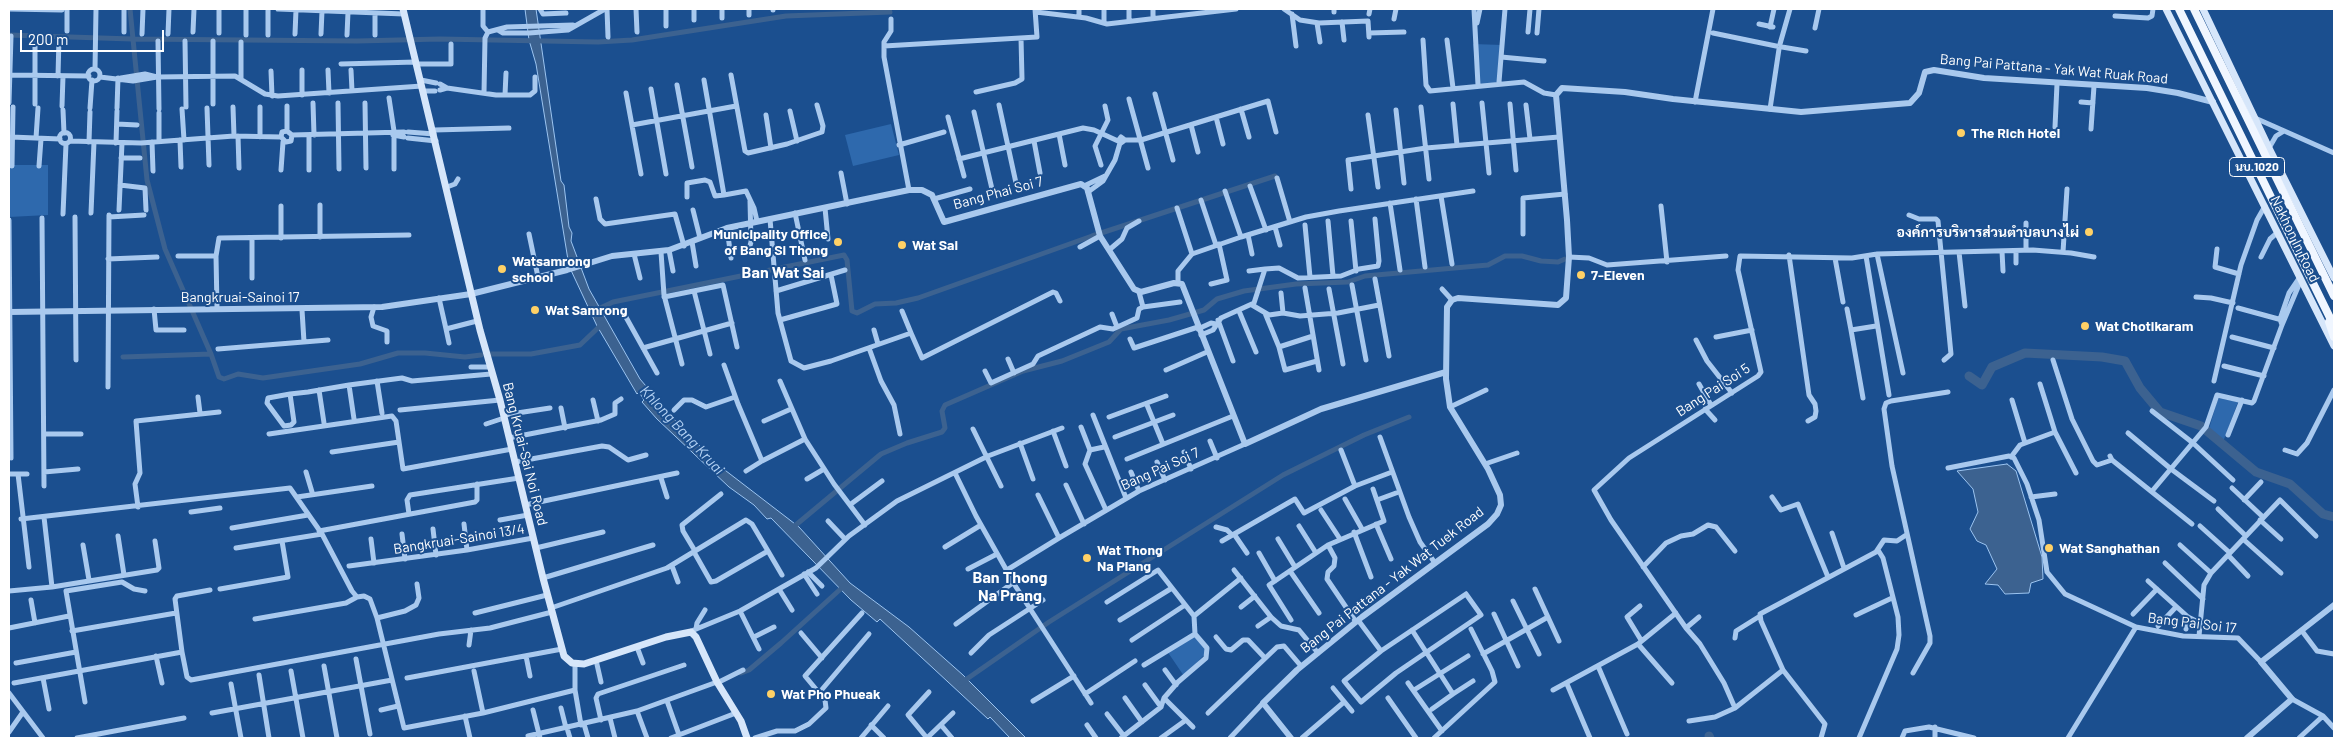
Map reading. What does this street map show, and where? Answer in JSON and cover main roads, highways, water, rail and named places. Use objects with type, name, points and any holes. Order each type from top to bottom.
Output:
[{"type":"main road","name":"Nakhon In Road","points":[[2166,9],[2334,346]]},
{"type":"main road","name":"Nakhon In Road","points":[[2179,9],[2334,326]]},
{"type":"main road","name":"Nakhon In Road","points":[[2194,9],[2334,296]]},
{"type":"main road","name":"Nakhon In Road","points":[[2203,9],[2269,148],[2334,278]]},
{"type":"main road","name":"Bang Kruai-Sai Noi Road","points":[[404,11],[435,135],[451,214],[477,321],[510,438],[543,578],[562,649],[567,660],[575,664],[596,660],[692,630],[717,682],[736,713],[747,738]]},
{"type":"main road","points":[[2324,304],[2334,337]]},
{"type":"water","name":"Khlong Bang Kruai","points":[[525,9],[536,9],[561,181],[564,185],[569,227],[572,233],[571,241],[589,289],[640,379],[674,419],[717,464],[799,527],[850,583],[909,627],[963,675],[1026,738],[1010,738],[990,717],[988,719],[880,619],[877,622],[851,600],[771,518],[767,519],[754,505],[729,487],[657,419],[642,402],[644,400],[639,392],[637,394],[597,326],[569,266],[536,64],[529,40]]},
{"type":"water","points":[[2007,464],[2016,471],[2042,557],[2043,579],[2031,583],[2029,593],[2005,594],[1998,585],[1985,584],[1997,569],[1986,545],[1977,541],[1970,529],[1978,512],[1973,489],[1957,471]]},
{"type":"waterway","points":[[123,357],[211,354],[165,249],[147,180],[130,9]]},
{"type":"waterway","points":[[9,35],[132,39],[357,41],[440,39],[598,42],[632,40],[786,16],[890,12]]},
{"type":"waterway","points":[[594,311],[613,302],[844,255],[847,260],[852,311],[857,313],[875,304],[896,303],[918,298],[1092,236],[1275,176]]},
{"type":"waterway","points":[[791,529],[881,454],[907,443],[942,432],[945,428],[942,411],[945,405],[1023,371],[1062,361],[1109,342],[1121,329],[1169,320],[1204,310],[1217,299],[1244,291],[1296,284],[1348,282],[1365,276],[1488,265],[1505,256],[1522,256],[1541,261],[1558,262],[1565,259]]},
{"type":"waterway","points":[[490,354],[531,354],[580,345],[602,324]]},
{"type":"waterway","points":[[211,354],[219,377],[224,379],[238,374],[263,378],[360,364],[398,353],[425,353],[465,357],[481,355]]},
{"type":"waterway","points":[[1969,376],[1982,385],[1992,367],[2025,353],[2102,357],[2125,361],[2140,388],[2160,412],[2201,426],[2256,472],[2290,484],[2323,514],[2334,517]]},
{"type":"waterway","points":[[961,683],[1049,622],[1283,475],[1364,435],[1409,417]]},
{"type":"waterway","points":[[741,673],[749,670],[781,643],[845,585]]},
{"type":"place","name":"The Rich Hotel","points":[[1961,133]]},
{"type":"place","name":"องค์การบริหารส่วนตำบลบางไผ่","points":[[2089,232]]},
{"type":"place","name":"Municipality Office of Bang Si Thong","points":[[838,242]]},
{"type":"place","name":"Wat Sai","points":[[902,245]]},
{"type":"place","name":"Watsamrong school","points":[[502,269]]},
{"type":"place","name":"7-Eleven","points":[[1581,275]]},
{"type":"place","name":"Wat Samrong","points":[[535,310]]},
{"type":"place","name":"Wat Chotikaram","points":[[2085,326]]},
{"type":"place","name":"Wat Sanghathan","points":[[2049,548]]},
{"type":"place","name":"Wat Thong Na Plang","points":[[1087,558]]},
{"type":"place","name":"Wat Pho Phueak","points":[[771,694]]},
{"type":"district","name":"Ban Wat Sai","points":[[783,273]]},
{"type":"district","name":"Ban Thong Na Prang","points":[[1010,587]]}]
